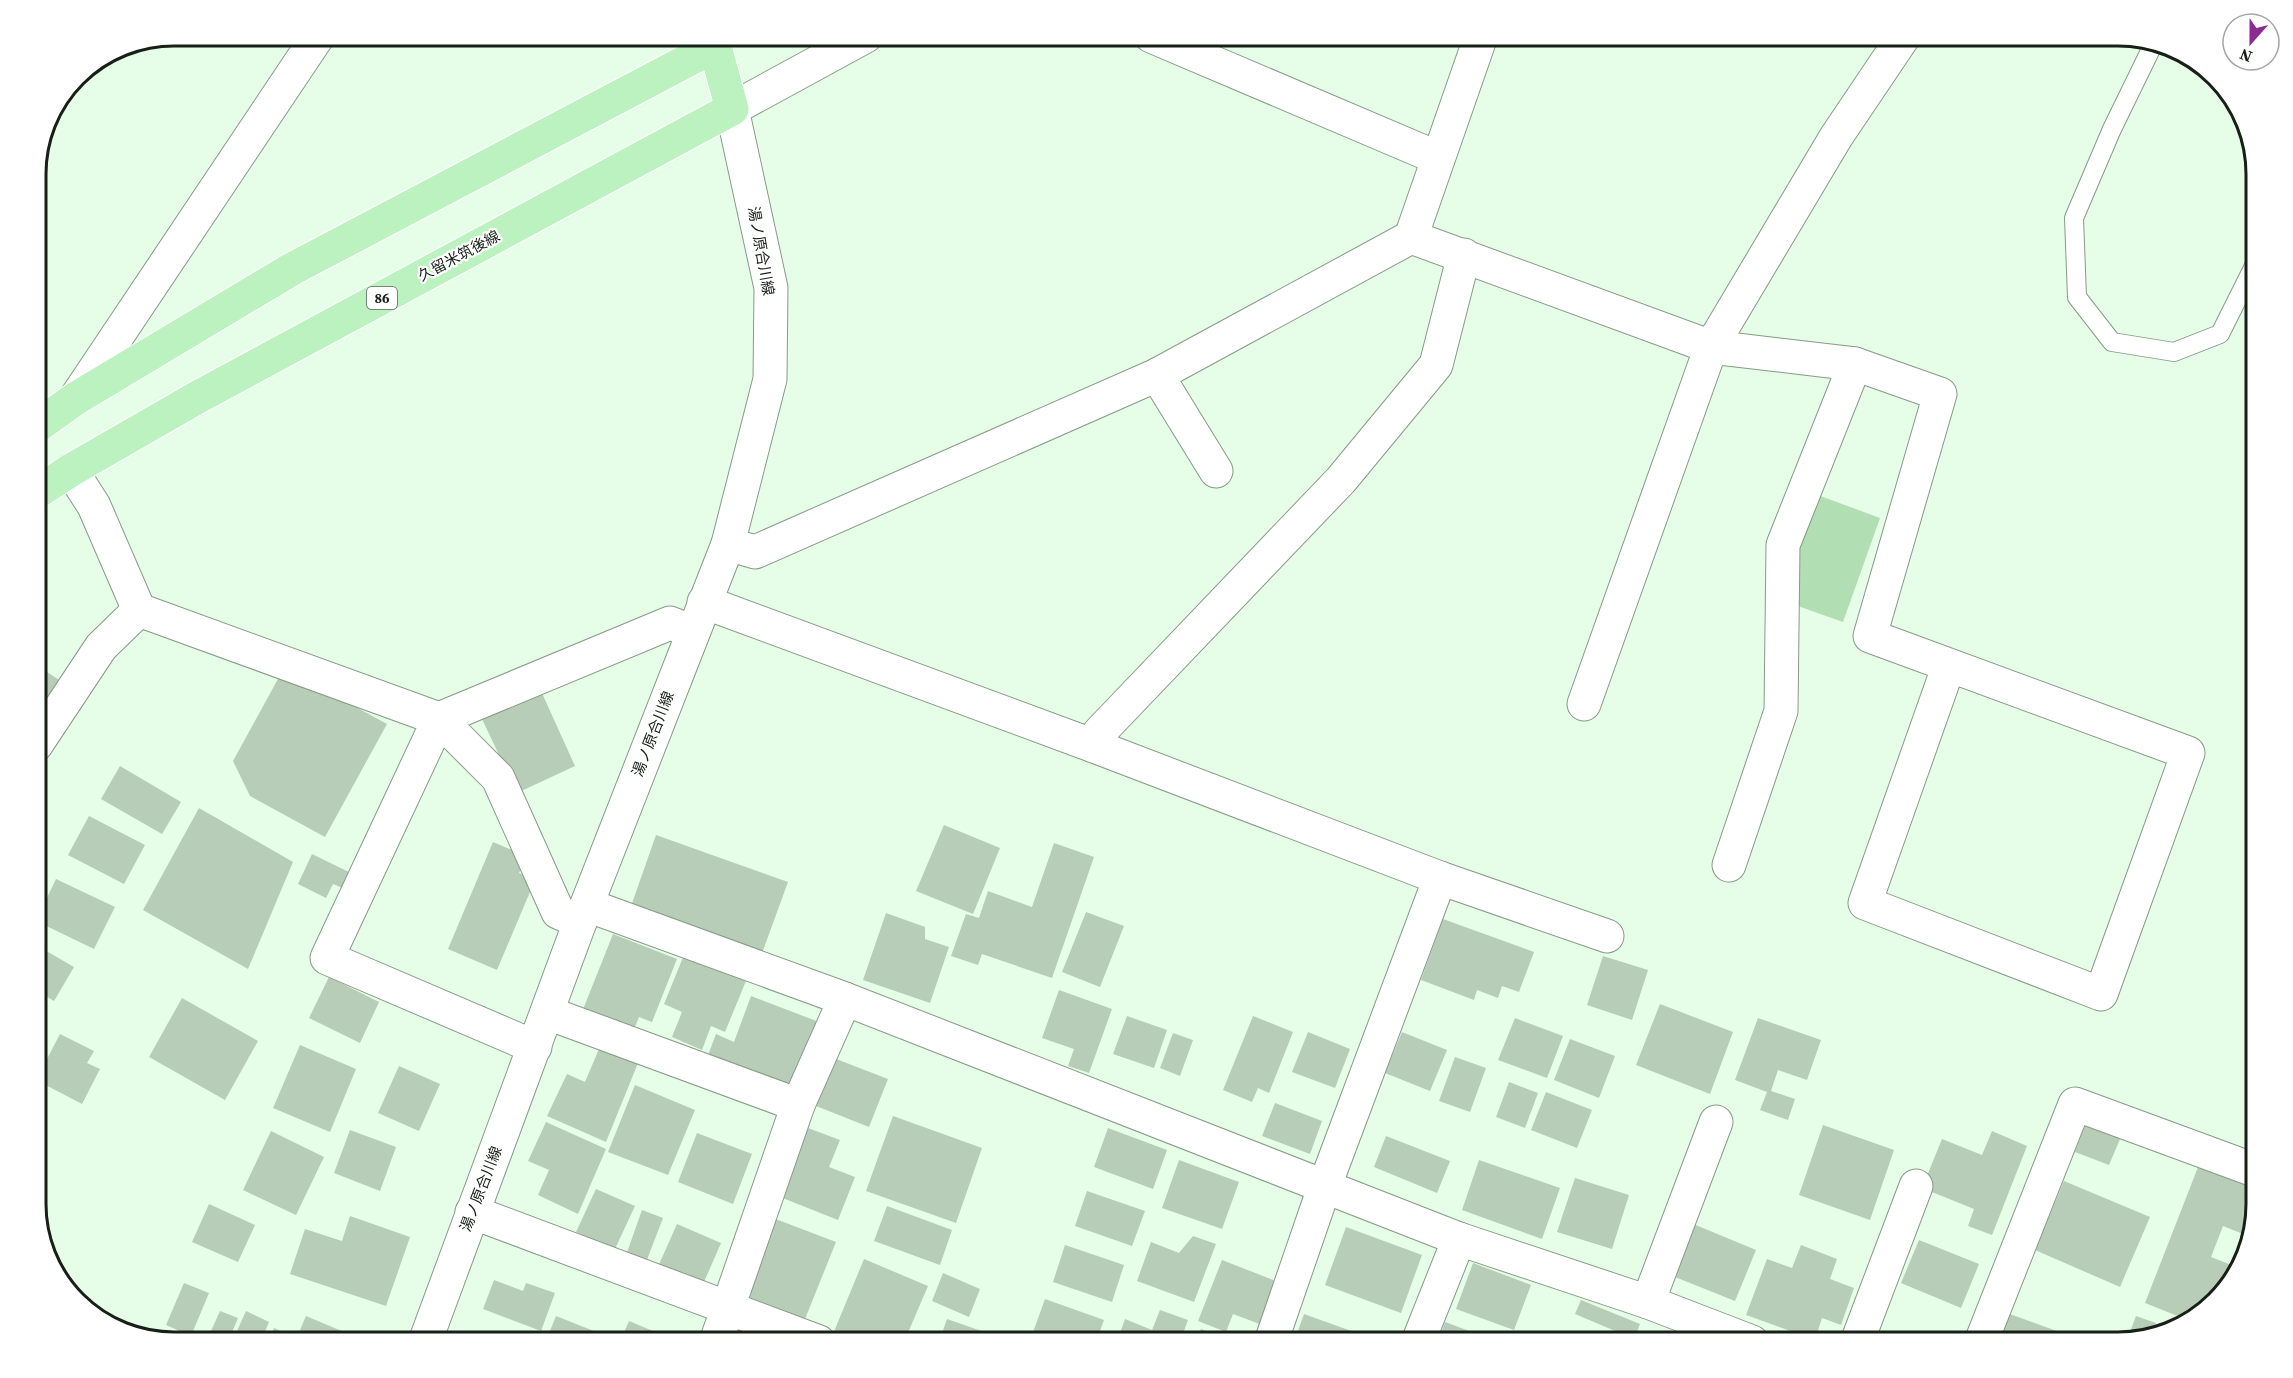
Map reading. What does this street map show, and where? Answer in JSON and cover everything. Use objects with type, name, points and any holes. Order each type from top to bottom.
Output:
[{"type":"main road","points":[[47,416],[292,269],[706,47]]},
{"type":"main road","points":[[721,47],[732,109]]},
{"type":"main road","name":"久留米筑後線","points":[[47,486],[198,397],[732,109]]},
{"type":"street","points":[[1176,46],[1438,158]]},
{"type":"street","points":[[728,544],[755,552],[1157,375],[1411,237],[1477,46]]},
{"type":"street","points":[[1584,704],[1711,347],[1836,137],[1897,46]]},
{"type":"street","points":[[75,399],[311,47]]},
{"type":"street","points":[[732,109],[846,47]]},
{"type":"street","name":"湯ノ原合川線","points":[[429,1332],[584,914],[728,544],[770,380],[771,288],[732,109]]},
{"type":"street","points":[[1411,237],[1711,347],[1855,364],[1940,394],[1870,636],[1949,665],[2188,753],[2101,994],[1865,903],[1949,665]]},
{"type":"street","points":[[1094,746],[1099,733],[1341,480],[1436,365],[1464,255]]},
{"type":"street","points":[[1729,865],[1781,711],[1783,545],[1855,364]]},
{"type":"street","points":[[1157,375],[1216,471]]},
{"type":"street","points":[[71,470],[94,506],[139,610],[439,719],[498,778],[558,912],[584,914],[845,999],[1324,1188],[1460,1239],[1648,1302],[1726,1332]]},
{"type":"street","points":[[47,728],[101,646],[139,610]]},
{"type":"street","points":[[535,1047],[327,958],[439,719],[670,623],[698,617],[1094,746],[1440,878],[1607,936]]},
{"type":"street","points":[[1274,1332],[1324,1188],[1440,878]]},
{"type":"street","points":[[720,1332],[798,1104],[845,999]]},
{"type":"street","points":[[548,1013],[798,1104]]},
{"type":"street","points":[[1985,1332],[2075,1104],[2246,1167]]},
{"type":"street","points":[[1648,1302],[1716,1122]]},
{"type":"street","points":[[1861,1332],[1916,1186]]},
{"type":"street","points":[[472,1212],[793,1332]]},
{"type":"street","points":[[1422,1332],[1460,1239]]},
{"type":"lane","points":[[2150,51],[2112,129],[2074,218],[2077,297],[2112,342],[2174,352],[2220,334],[2246,282]]},
{"type":"green space","points":[[1815,494],[1880,518],[1843,622],[1795,605],[1794,554]]},
{"type":"building","points":[[284,668],[387,724],[325,837],[250,796],[233,761]]},
{"type":"building","points":[[47,672],[64,683],[47,708]]},
{"type":"building","points":[[541,691],[575,766],[517,793],[482,719]]},
{"type":"building","points":[[120,766],[181,802],[162,834],[101,799]]},
{"type":"building","points":[[199,808],[293,862],[248,969],[143,910]]},
{"type":"building","points":[[89,816],[145,845],[124,884],[68,855]]},
{"type":"building","points":[[944,825],[1000,848],[973,914],[916,891]]},
{"type":"building","points":[[656,835],[788,882],[761,956],[630,909]]},
{"type":"building","points":[[493,842],[526,856],[519,873],[535,880],[497,970],[448,949]]},
{"type":"building","points":[[1054,843],[1094,857],[1052,978],[982,954],[978,965],[951,956],[966,914],[979,918],[988,891],[1032,907]]},
{"type":"building","points":[[312,854],[355,875],[347,890],[333,884],[326,898],[298,884]]},
{"type":"building","points":[[56,879],[115,907],[94,949],[47,926],[47,898]]},
{"type":"building","points":[[1086,912],[1124,926],[1100,987],[1062,972]]},
{"type":"building","points":[[886,913],[925,927],[925,939],[949,947],[930,1003],[863,980]]},
{"type":"building","points":[[1443,919],[1534,952],[1519,992],[1502,986],[1498,998],[1477,990],[1474,1000],[1421,980]]},
{"type":"building","points":[[613,934],[677,959],[652,1022],[639,1017],[631,1037],[580,1017]]},
{"type":"building","points":[[686,950],[748,976],[725,1032],[711,1026],[702,1050],[672,1037],[682,1012],[664,1004]]},
{"type":"building","points":[[47,951],[74,967],[54,1001],[47,997]]},
{"type":"building","points":[[1603,956],[1648,970],[1632,1020],[1587,1005]]},
{"type":"building","points":[[329,977],[379,1002],[360,1043],[309,1018]]},
{"type":"building","points":[[1059,990],[1112,1009],[1089,1073],[1068,1066],[1074,1049],[1042,1038]]},
{"type":"building","points":[[751,996],[819,1022],[790,1096],[705,1063],[716,1034],[734,1042]]},
{"type":"building","points":[[182,998],[258,1041],[225,1100],[149,1057]]},
{"type":"building","points":[[1660,1004],[1733,1032],[1710,1094],[1636,1065]]},
{"type":"building","points":[[1127,1016],[1167,1030],[1154,1068],[1113,1054]]},
{"type":"building","points":[[1253,1016],[1293,1032],[1269,1093],[1258,1088],[1252,1102],[1223,1090]]},
{"type":"building","points":[[1515,1018],[1563,1036],[1547,1078],[1498,1060]]},
{"type":"building","points":[[1758,1018],[1821,1040],[1807,1080],[1778,1070],[1771,1091],[1795,1099],[1788,1120],[1760,1110],[1767,1092],[1735,1080]]},
{"type":"building","points":[[1308,1032],[1350,1049],[1335,1088],[1292,1072]]},
{"type":"building","points":[[1402,1032],[1447,1050],[1430,1091],[1385,1073]]},
{"type":"building","points":[[1173,1033],[1193,1040],[1180,1076],[1160,1068]]},
{"type":"building","points":[[60,1034],[94,1051],[87,1063],[100,1069],[82,1104],[47,1086],[47,1059]]},
{"type":"building","points":[[1570,1039],[1615,1056],[1599,1098],[1554,1080]]},
{"type":"building","points":[[300,1045],[356,1069],[330,1132],[273,1108]]},
{"type":"building","points":[[599,1049],[638,1063],[606,1142],[547,1116],[567,1074],[585,1082]]},
{"type":"building","points":[[831,1057],[888,1079],[869,1127],[811,1104]]},
{"type":"building","points":[[1455,1057],[1486,1068],[1470,1112],[1439,1101]]},
{"type":"building","points":[[399,1066],[440,1084],[419,1131],[378,1113]]},
{"type":"building","points":[[1509,1082],[1538,1093],[1525,1128],[1496,1117]]},
{"type":"building","points":[[635,1085],[695,1110],[668,1175],[608,1152]]},
{"type":"building","points":[[1546,1092],[1592,1110],[1577,1148],[1531,1130]]},
{"type":"building","points":[[1275,1103],[1322,1121],[1310,1154],[1262,1136]]},
{"type":"building","points":[[893,1116],[982,1148],[956,1223],[866,1191]]},
{"type":"building","points":[[2088,1118],[2123,1132],[2109,1165],[2075,1152]]},
{"type":"building","points":[[546,1122],[606,1149],[578,1214],[538,1195],[549,1170],[528,1161]]},
{"type":"building","points":[[1823,1125],[1894,1150],[1870,1220],[1799,1195]]},
{"type":"building","points":[[808,1128],[840,1140],[829,1167],[855,1177],[838,1220],[780,1197]]},
{"type":"building","points":[[1108,1128],[1167,1150],[1153,1189],[1094,1167]]},
{"type":"building","points":[[350,1130],[396,1147],[380,1191],[334,1173]]},
{"type":"building","points":[[271,1131],[324,1157],[296,1215],[243,1190]]},
{"type":"building","points":[[1992,1131],[2027,1146],[1992,1235],[1968,1226],[1974,1209],[1922,1188],[1942,1139],[1982,1155]]},
{"type":"building","points":[[697,1133],[752,1154],[733,1204],[678,1182]]},
{"type":"building","points":[[1386,1136],[1450,1161],[1437,1193],[1374,1167]]},
{"type":"building","points":[[1179,1160],[1239,1182],[1222,1229],[1162,1208]]},
{"type":"building","points":[[1479,1160],[1560,1188],[1542,1239],[1462,1210]]},
{"type":"building","points":[[2200,1162],[2246,1180],[2242,1234],[2223,1226],[2211,1257],[2230,1265],[2220,1281],[2196,1305],[2178,1316],[2145,1303]]},
{"type":"building","points":[[1575,1178],[1629,1195],[1612,1249],[1557,1232]]},
{"type":"building","points":[[2064,1181],[2150,1217],[2120,1287],[2035,1250]]},
{"type":"building","points":[[596,1189],[635,1206],[615,1249],[576,1232]]},
{"type":"building","points":[[1087,1191],[1145,1211],[1132,1246],[1075,1226]]},
{"type":"building","points":[[209,1204],[255,1225],[238,1262],[192,1242]]},
{"type":"building","points":[[887,1206],[952,1230],[940,1265],[874,1241]]},
{"type":"building","points":[[642,1210],[663,1218],[645,1265],[625,1258]]},
{"type":"building","points":[[350,1216],[410,1237],[386,1306],[290,1274],[305,1229],[342,1241]]},
{"type":"building","points":[[773,1218],[836,1242],[803,1324],[741,1299]]},
{"type":"building","points":[[1691,1223],[1756,1250],[1735,1301],[1670,1275]]},
{"type":"building","points":[[677,1224],[721,1243],[701,1289],[657,1269]]},
{"type":"building","points":[[1346,1227],[1422,1255],[1401,1313],[1325,1285]]},
{"type":"building","points":[[1193,1236],[1216,1244],[1194,1302],[1137,1281],[1151,1242],[1179,1253]]},
{"type":"building","points":[[1919,1240],[1979,1264],[1961,1308],[1901,1283]]},
{"type":"building","points":[[1065,1245],[1124,1265],[1112,1302],[1053,1282]]},
{"type":"building","points":[[1801,1245],[1837,1259],[1830,1279],[1854,1288],[1841,1325],[1822,1318],[1818,1332],[1793,1332],[1746,1315],[1767,1259],[1792,1268]]},
{"type":"building","points":[[864,1259],[928,1286],[908,1332],[834,1332]]},
{"type":"building","points":[[1222,1260],[1281,1283],[1265,1326],[1233,1314],[1226,1332],[1198,1321]]},
{"type":"building","points":[[1473,1263],[1531,1285],[1514,1330],[1456,1309]]},
{"type":"building","points":[[943,1273],[980,1289],[969,1317],[932,1301]]},
{"type":"building","points":[[494,1280],[523,1291],[526,1283],[555,1293],[541,1331],[483,1309]]},
{"type":"building","points":[[184,1283],[209,1293],[193,1332],[182,1332],[166,1325]]},
{"type":"building","points":[[1045,1299],[1104,1320],[1100,1332],[1033,1332]]},
{"type":"building","points":[[1581,1300],[1640,1324],[1637,1332],[1617,1332],[1575,1314]]},
{"type":"building","points":[[1160,1310],[1188,1320],[1184,1332],[1120,1332],[1125,1319],[1152,1330]]},
{"type":"building","points":[[220,1311],[238,1318],[232,1332],[211,1332]]},
{"type":"building","points":[[246,1311],[269,1322],[265,1332],[237,1332]]},
{"type":"building","points":[[2007,1313],[2059,1332],[2000,1332]]},
{"type":"building","points":[[1304,1314],[1354,1332],[1298,1332]]},
{"type":"building","points":[[306,1316],[344,1332],[299,1332]]},
{"type":"building","points":[[556,1316],[596,1332],[550,1332]]},
{"type":"building","points":[[2136,1316],[2156,1323],[2151,1327],[2131,1331]]},
{"type":"building","points":[[947,1319],[984,1332],[942,1332]]},
{"type":"building","points":[[629,1321],[655,1332],[624,1332]]},
{"type":"building","points":[[1445,1322],[1472,1332],[1442,1332]]}]
